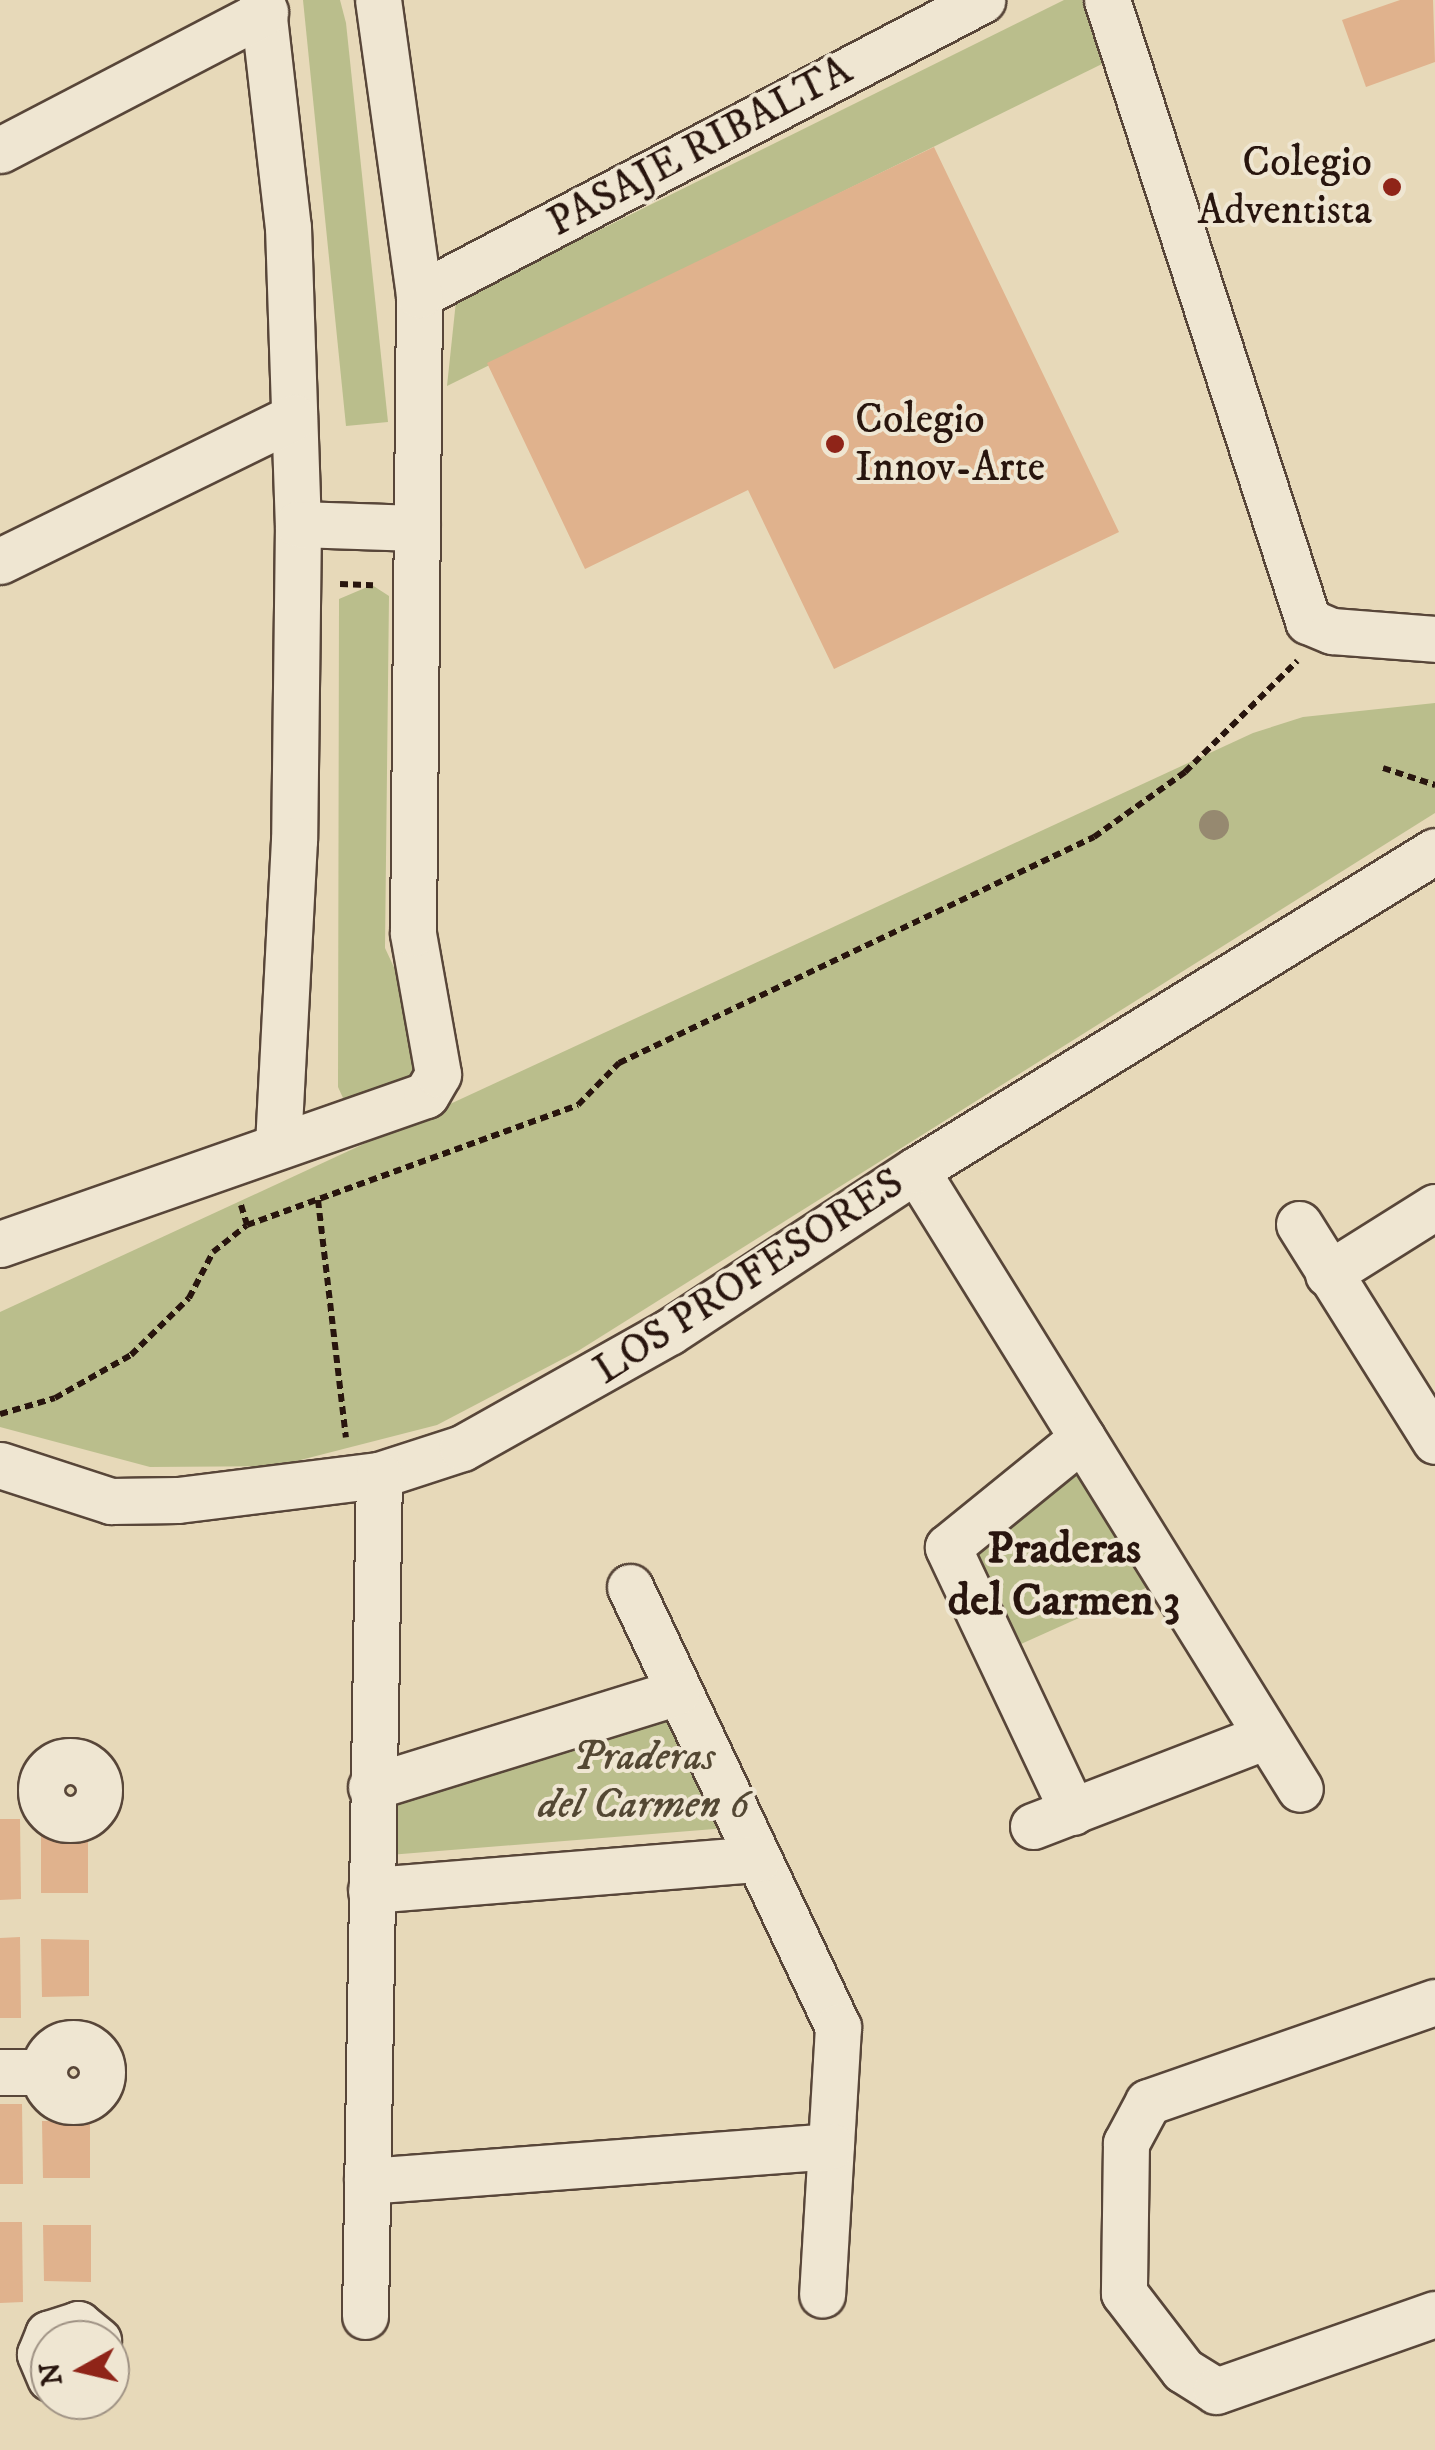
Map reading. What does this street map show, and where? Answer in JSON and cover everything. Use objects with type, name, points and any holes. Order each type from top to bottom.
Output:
[{"type":"street","points":[[0,1244],[426,1095],[438,1074],[413,933],[419,295],[378,0]]},
{"type":"street","name":"PASAJE RIBALTA","points":[[419,295],[982,0]]},
{"type":"street","points":[[1107,0],[1320,626],[1435,639]]},
{"type":"street","points":[[0,150],[264,6],[288,228],[299,582],[278,1144]]},
{"type":"street","points":[[0,561],[294,417]]},
{"type":"street","points":[[298,524],[416,528]]},
{"type":"street","name":"LOS PROFESORES","points":[[0,1465],[111,1500],[219,1498],[365,1477],[462,1448],[556,1400],[916,1170],[1435,851]]},
{"type":"street","points":[[916,1170],[1300,1789]]},
{"type":"street","points":[[1328,1274],[1435,1207]]},
{"type":"street","points":[[1299,1224],[1435,1441]]},
{"type":"street","points":[[1082,1438],[948,1547],[1053,1819],[1266,1736]]},
{"type":"street","points":[[365,1477],[371,1787],[365,2316]]},
{"type":"street","points":[[630,1587],[838,2027],[822,2295]]},
{"type":"street","points":[[371,1787],[677,1692]]},
{"type":"street","points":[[371,1890],[758,1859]]},
{"type":"street","points":[[1435,2002],[1148,2102],[1126,2143],[1124,2293],[1183,2370],[1216,2391],[1435,2314]]},
{"type":"street","points":[[367,2181],[831,2146]]},
{"type":"path","points":[[299,582],[416,587]]},
{"type":"path","points":[[0,1414],[55,1398],[131,1355],[189,1298],[213,1252],[246,1225],[578,1105],[619,1063],[1094,836],[1184,772],[1320,626]]},
{"type":"path","points":[[1383,768],[1435,785]]},
{"type":"path","points":[[230,1161],[246,1225]]},
{"type":"path","points":[[318,1200],[365,1477]]},
{"type":"green space","points":[[303,0],[340,0],[346,23],[388,422],[346,426]]},
{"type":"green space","points":[[1064,0],[1082,0],[1104,63],[447,386],[456,301]]},
{"type":"green space","points":[[372,585],[389,596],[385,948],[430,1045],[436,1083],[349,1111],[338,1087],[339,599]]},
{"type":"green space","points":[[1435,703],[1435,813],[578,1351],[437,1425],[277,1466],[150,1467],[0,1427],[0,1312],[1253,733],[1303,717]]},
{"type":"green space","name":"Praderas del Carmen 3","points":[[1076,1472],[1148,1587],[1021,1644],[977,1553]]},
{"type":"green space","name":"Praderas del Carmen 6","points":[[676,1715],[727,1828],[389,1855],[390,1802]]},
{"type":"building","points":[[1400,0],[1433,0],[1435,62],[1366,87],[1342,20]]},
{"type":"building","points":[[934,147],[1119,532],[834,669],[748,490],[585,569],[487,363]]},
{"type":"building","points":[[0,1819],[20,1819],[21,1899],[0,1900]]},
{"type":"building","points":[[41,1836],[88,1836],[88,1893],[41,1893]]},
{"type":"building","points":[[20,1937],[21,2018],[0,2018],[0,1938]]},
{"type":"building","points":[[41,1939],[89,1940],[89,1996],[42,1997]]},
{"type":"building","points":[[0,2104],[22,2104],[23,2184],[0,2184]]},
{"type":"building","points":[[42,2121],[90,2121],[90,2178],[43,2178]]},
{"type":"building","points":[[0,2222],[22,2222],[23,2302],[0,2303]]},
{"type":"building","points":[[43,2225],[91,2225],[91,2282],[44,2281]]},
{"type":"place","name":"Colegio Adventista","points":[[1392,187]]},
{"type":"place","name":"Colegio Innov-Arte","points":[[835,444]]},
{"type":"district","name":"Praderas del Carmen 3","points":[[1064,1576]]}]
